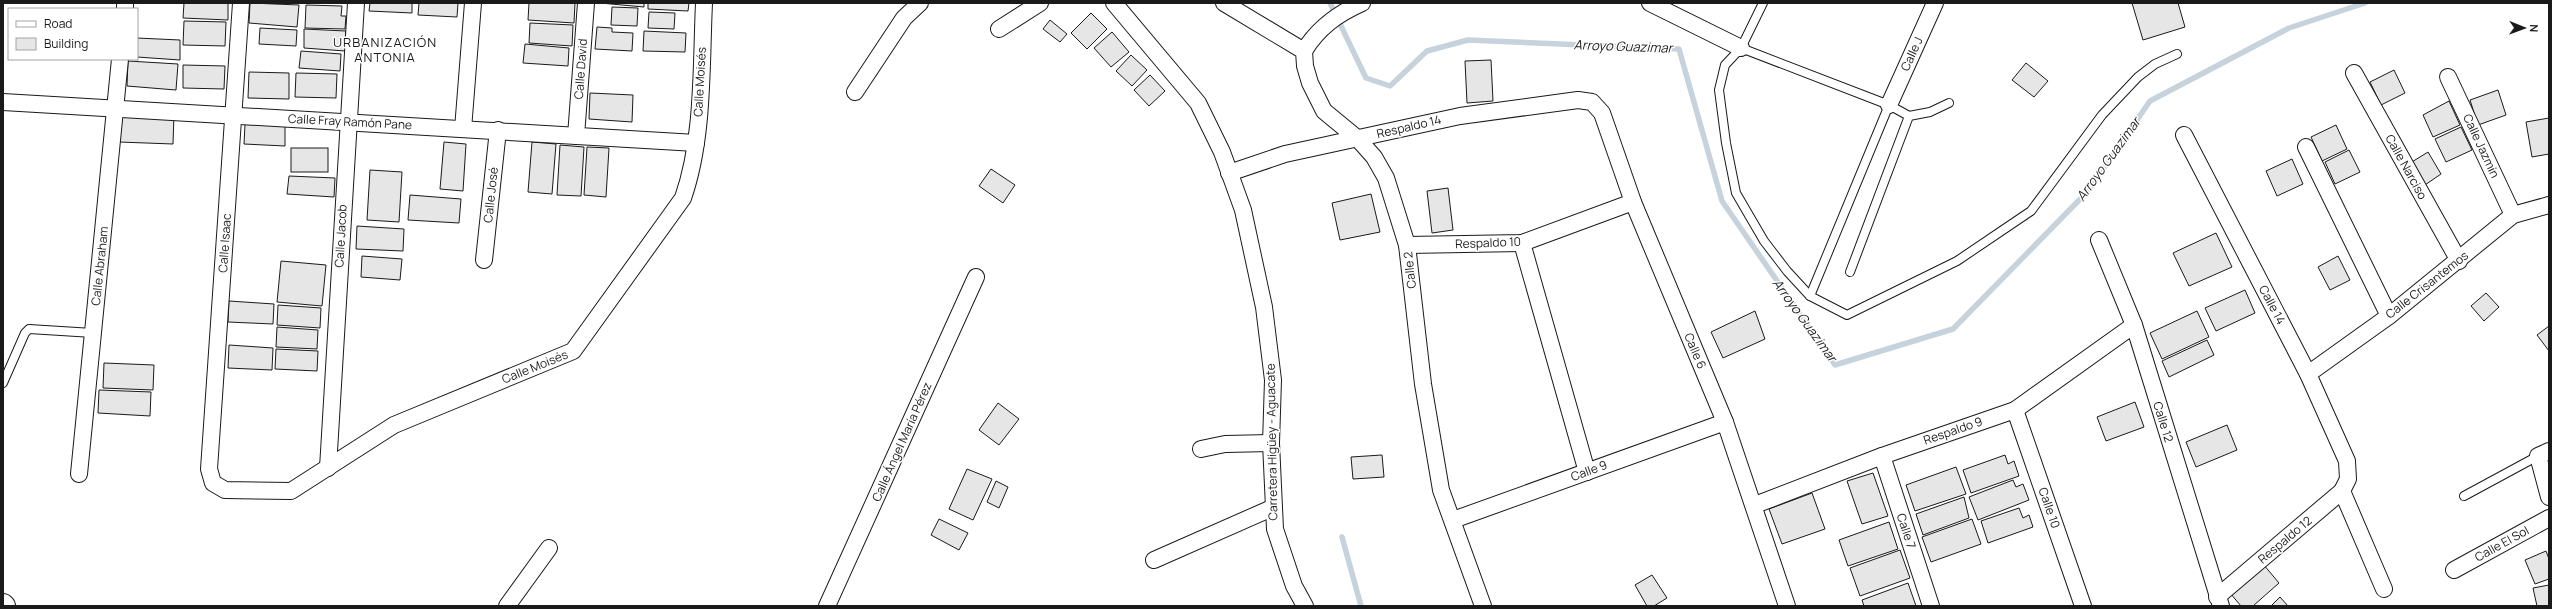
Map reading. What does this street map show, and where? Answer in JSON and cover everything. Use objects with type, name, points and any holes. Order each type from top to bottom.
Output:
[{"type":"street","name":"Calle Isaac","points":[[213,483],[209,469],[241,3]]},
{"type":"street","name":"Calle Jacob","points":[[328,468],[356,3]]},
{"type":"street","points":[[463,129],[473,3]]},
{"type":"street","name":"Calle David","points":[[576,136],[586,3]]},
{"type":"street","name":"Calle Moisés","points":[[213,483],[225,490],[291,491],[394,425],[573,351],[683,198],[693,170],[696,143],[704,3]]},
{"type":"street","points":[[854,92],[904,18],[920,3]]},
{"type":"street","points":[[999,29],[1040,3]]},
{"type":"street","name":"Carretera Higüey - Aguacate","points":[[1114,3],[1198,102],[1229,173],[1243,210],[1264,307],[1273,380],[1271,443],[1272,508],[1275,529],[1284,560],[1294,586],[1305,606]]},
{"type":"street","points":[[1224,3],[1304,51],[1324,26],[1345,11],[1362,3]]},
{"type":"street","points":[[1650,3],[1741,48]]},
{"type":"street","name":"Calle J","points":[[1888,105],[1935,3]]},
{"type":"street","name":"Calle 2","points":[[1304,51],[1305,66],[1315,98],[1324,111],[1358,139],[1374,157],[1386,178],[1407,246],[1423,384],[1441,490],[1483,606]]},
{"type":"street","name":"Calle Abraham","points":[[79,474],[120,60]]},
{"type":"street","name":"Calle Narciso","points":[[2354,73],[2459,261]]},
{"type":"street","name":"Calle Jazmín","points":[[2448,77],[2513,215]]},
{"type":"street","name":"Respaldo 14","points":[[1229,173],[1285,154],[1460,116],[1578,100],[1592,102]]},
{"type":"street","name":"Calle Fray Ramón Pane","points":[[3,102],[498,130],[696,143]]},
{"type":"street","name":"Calle 6","points":[[1592,102],[1602,113],[1633,202],[1725,422],[1755,505],[1787,606]]},
{"type":"street","name":"Calle José","points":[[484,260],[498,130]]},
{"type":"street","name":"Calle 14","points":[[2184,135],[2308,374],[2347,461],[2345,485],[2384,589]]},
{"type":"street","points":[[2306,147],[2389,316]]},
{"type":"street","name":"Respaldo 10","points":[[1407,246],[1522,243],[1633,202]]},
{"type":"street","name":"Calle Crisantemos","points":[[2308,374],[2389,316],[2459,261],[2513,215],[2549,205]]},
{"type":"street","name":"Calle 12","points":[[2099,240],[2134,325],[2219,602]]},
{"type":"street","points":[[1522,243],[1587,472]]},
{"type":"street","name":"Calle Ángel María Pérez","points":[[827,606],[976,277]]},
{"type":"street","name":"Respaldo 9","points":[[1755,505],[1882,456],[2015,410],[2134,325]]},
{"type":"street","name":"Calle 10","points":[[2015,410],[2083,606]]},
{"type":"street","name":"Calle 9","points":[[1453,520],[1725,422]]},
{"type":"street","points":[[1201,449],[1225,444],[1271,443]]},
{"type":"street","points":[[2543,454],[2549,497]]},
{"type":"street","name":"Calle 7","points":[[1882,456],[1931,606]]},
{"type":"street","name":"Respaldo 12","points":[[2219,602],[2345,485]]},
{"type":"street","points":[[1154,560],[1272,508]]},
{"type":"street","name":"Calle El Sol","points":[[2454,570],[2549,518]]},
{"type":"street","points":[[507,606],[549,548]]},
{"type":"lane","points":[[1763,3],[1741,48],[1725,65],[1720,90],[1726,143],[1736,193],[1764,241],[1810,296],[1847,315],[1957,261],[2031,211],[2102,115],[2138,77],[2155,64],[2177,54]]},
{"type":"lane","points":[[1741,48],[1888,105],[1909,116],[1930,112],[1949,103]]},
{"type":"lane","points":[[1810,296],[1888,105]]},
{"type":"lane","points":[[1850,272],[1909,116]]},
{"type":"lane","points":[[3,383],[24,333],[29,329],[93,333]]},
{"type":"lane","points":[[2464,496],[2543,454]]},
{"type":"building","points":[[184,3],[228,3],[228,20],[183,18]]},
{"type":"building","points":[[250,3],[299,5],[297,27],[249,23]]},
{"type":"building","points":[[370,3],[412,3],[412,13],[369,11]]},
{"type":"building","points":[[419,3],[458,3],[457,17],[418,15]]},
{"type":"building","points":[[529,3],[575,3],[574,23],[528,20]]},
{"type":"building","points":[[600,3],[644,3],[644,7]]},
{"type":"building","points":[[648,3],[689,3],[688,11],[648,9]]},
{"type":"building","points":[[2132,3],[2178,3],[2185,27],[2143,40]]},
{"type":"building","points":[[306,5],[342,6],[341,16],[346,16],[345,29],[305,28]]},
{"type":"building","points":[[612,7],[638,8],[637,26],[611,25]]},
{"type":"building","points":[[649,12],[675,13],[674,29],[648,28]]},
{"type":"building","points":[[1091,13],[1107,29],[1087,49],[1071,33]]},
{"type":"building","points":[[1050,20],[1067,34],[1060,42],[1043,29]]},
{"type":"building","points":[[184,21],[226,22],[225,46],[183,45]]},
{"type":"building","points":[[530,23],[573,25],[572,46],[529,43]]},
{"type":"building","points":[[597,27],[612,28],[612,32],[633,33],[632,51],[595,49]]},
{"type":"building","points":[[260,28],[297,30],[296,46],[259,44]]},
{"type":"building","points":[[304,29],[346,31],[345,51],[304,48]]},
{"type":"building","points":[[644,31],[686,33],[685,52],[643,51]]},
{"type":"building","points":[[1112,32],[1129,52],[1111,67],[1094,48]]},
{"type":"building","points":[[138,38],[180,40],[180,60],[138,57]]},
{"type":"building","points":[[525,44],[569,48],[568,66],[523,63]]},
{"type":"building","points":[[301,51],[341,54],[340,71],[299,68]]},
{"type":"building","points":[[1131,55],[1147,70],[1132,86],[1116,71]]},
{"type":"building","points":[[1491,60],[1493,101],[1467,103],[1465,61]]},
{"type":"building","points":[[128,61],[178,64],[176,90],[127,86]]},
{"type":"building","points":[[2026,63],[2048,81],[2034,97],[2012,80]]},
{"type":"building","points":[[183,65],[225,66],[224,89],[183,88]]},
{"type":"building","points":[[2394,70],[2405,93],[2381,105],[2370,82]]},
{"type":"building","points":[[249,72],[289,73],[289,99],[248,98]]},
{"type":"building","points":[[296,73],[337,74],[336,98],[295,97]]},
{"type":"building","points":[[1150,75],[1165,91],[1149,106],[1134,90]]},
{"type":"building","points":[[2498,90],[2506,115],[2478,125],[2470,100]]},
{"type":"building","points":[[590,93],[633,95],[632,122],[589,119]]},
{"type":"building","points":[[2449,101],[2460,125],[2433,137],[2423,115]]},
{"type":"building","points":[[120,112],[174,114],[173,144],[119,142]]},
{"type":"building","points":[[2549,118],[2549,154],[2532,157],[2526,122]]},
{"type":"building","points":[[245,124],[285,126],[285,146],[244,144]]},
{"type":"building","points":[[2336,125],[2347,149],[2322,161],[2311,137]]},
{"type":"building","points":[[2461,127],[2472,150],[2446,162],[2435,139]]},
{"type":"building","points":[[444,142],[466,144],[463,191],[440,189]]},
{"type":"building","points":[[532,142],[556,144],[552,194],[528,192]]},
{"type":"building","points":[[560,145],[584,147],[581,196],[557,195]]},
{"type":"building","points":[[587,147],[609,148],[606,197],[584,195]]},
{"type":"building","points":[[291,148],[328,148],[328,172],[291,172]]},
{"type":"building","points":[[2349,150],[2360,172],[2335,184],[2325,162]]},
{"type":"building","points":[[2428,152],[2441,174],[2422,187],[2407,165]]},
{"type":"building","points":[[2292,159],[2303,184],[2277,196],[2266,171]]},
{"type":"building","points":[[991,169],[1015,185],[1003,203],[979,186]]},
{"type":"building","points":[[370,170],[402,172],[399,222],[367,220]]},
{"type":"building","points":[[289,176],[335,178],[334,197],[287,194]]},
{"type":"building","points":[[1448,188],[1453,230],[1432,233],[1427,191]]},
{"type":"building","points":[[1371,194],[1380,232],[1340,240],[1332,203]]},
{"type":"building","points":[[410,195],[461,199],[459,223],[408,220]]},
{"type":"building","points":[[357,226],[404,229],[403,251],[356,249]]},
{"type":"building","points":[[2216,233],[2232,267],[2189,286],[2173,253]]},
{"type":"building","points":[[362,256],[402,259],[400,280],[361,277]]},
{"type":"building","points":[[2338,256],[2350,280],[2330,290],[2318,267]]},
{"type":"building","points":[[281,261],[326,265],[322,306],[277,302]]},
{"type":"building","points":[[2245,290],[2255,313],[2216,331],[2205,308]]},
{"type":"building","points":[[2486,293],[2499,307],[2484,321],[2471,306]]},
{"type":"building","points":[[229,301],[274,304],[273,324],[228,322]]},
{"type":"building","points":[[278,305],[321,308],[320,328],[277,325]]},
{"type":"building","points":[[1755,311],[1765,339],[1723,358],[1711,332]]},
{"type":"building","points":[[2197,311],[2209,337],[2162,359],[2150,333]]},
{"type":"building","points":[[2549,326],[2549,351],[2537,335]]},
{"type":"building","points":[[277,327],[318,330],[317,349],[276,347]]},
{"type":"building","points":[[2207,340],[2214,355],[2169,377],[2162,361]]},
{"type":"building","points":[[229,345],[273,348],[272,370],[228,368]]},
{"type":"building","points":[[276,349],[318,351],[317,371],[275,369]]},
{"type":"building","points":[[104,363],[154,365],[153,390],[103,388]]},
{"type":"building","points":[[99,390],[151,392],[150,416],[98,413]]},
{"type":"building","points":[[2135,402],[2144,427],[2106,441],[2097,417]]},
{"type":"building","points":[[998,403],[1019,419],[999,445],[979,430]]},
{"type":"building","points":[[2227,425],[2237,450],[2196,467],[2186,442]]},
{"type":"building","points":[[1382,455],[1384,477],[1353,479],[1351,457]]},
{"type":"building","points":[[2005,455],[2008,464],[2014,461],[2019,476],[1971,493],[1963,470]]},
{"type":"building","points":[[1956,467],[1966,494],[1915,511],[1906,485]]},
{"type":"building","points":[[967,469],[992,479],[973,520],[949,509]]},
{"type":"building","points":[[1873,473],[1888,516],[1862,524],[1847,481]]},
{"type":"building","points":[[2013,480],[2016,487],[2023,484],[2029,500],[1978,520],[1969,497]]},
{"type":"building","points":[[996,481],[1008,487],[999,508],[987,502]]},
{"type":"building","points":[[1812,493],[1825,529],[1782,544],[1769,509]]},
{"type":"building","points":[[1964,497],[1969,518],[1923,535],[1916,514]]},
{"type":"building","points":[[2019,508],[2023,518],[2029,515],[2033,527],[1988,543],[1981,521]]},
{"type":"building","points":[[939,519],[968,533],[959,550],[931,535]]},
{"type":"building","points":[[1972,519],[1981,544],[1931,562],[1922,537]]},
{"type":"building","points":[[1889,522],[1898,549],[1848,566],[1839,540]]},
{"type":"building","points":[[1900,550],[1910,578],[1860,596],[1850,568]]},
{"type":"building","points":[[2546,551],[2549,559],[2549,579],[2535,584],[2525,560]]},
{"type":"building","points":[[2263,564],[2279,583],[2253,606],[2241,606],[2230,593]]},
{"type":"building","points":[[1652,575],[1667,598],[1654,606],[1647,606],[1635,585]]},
{"type":"building","points":[[1908,583],[1916,606],[1864,606],[1862,600]]},
{"type":"building","points":[[2549,585],[2549,606],[2537,606],[2533,588]]},
{"type":"building","points":[[2280,597],[2288,606],[2271,606]]},
{"type":"waterway","name":"Arroyo Guazimar","points":[[1330,3],[1366,78],[1390,86],[1427,51],[1468,40],[1679,49],[1722,201],[1835,365],[1953,329],[2088,191],[2150,101],[2289,28],[2365,3]]},
{"type":"waterway","points":[[1342,537],[1361,606]]},
{"type":"district","name":"URBANIZACIÓN ANTONIA","points":[[385,50]]}]
